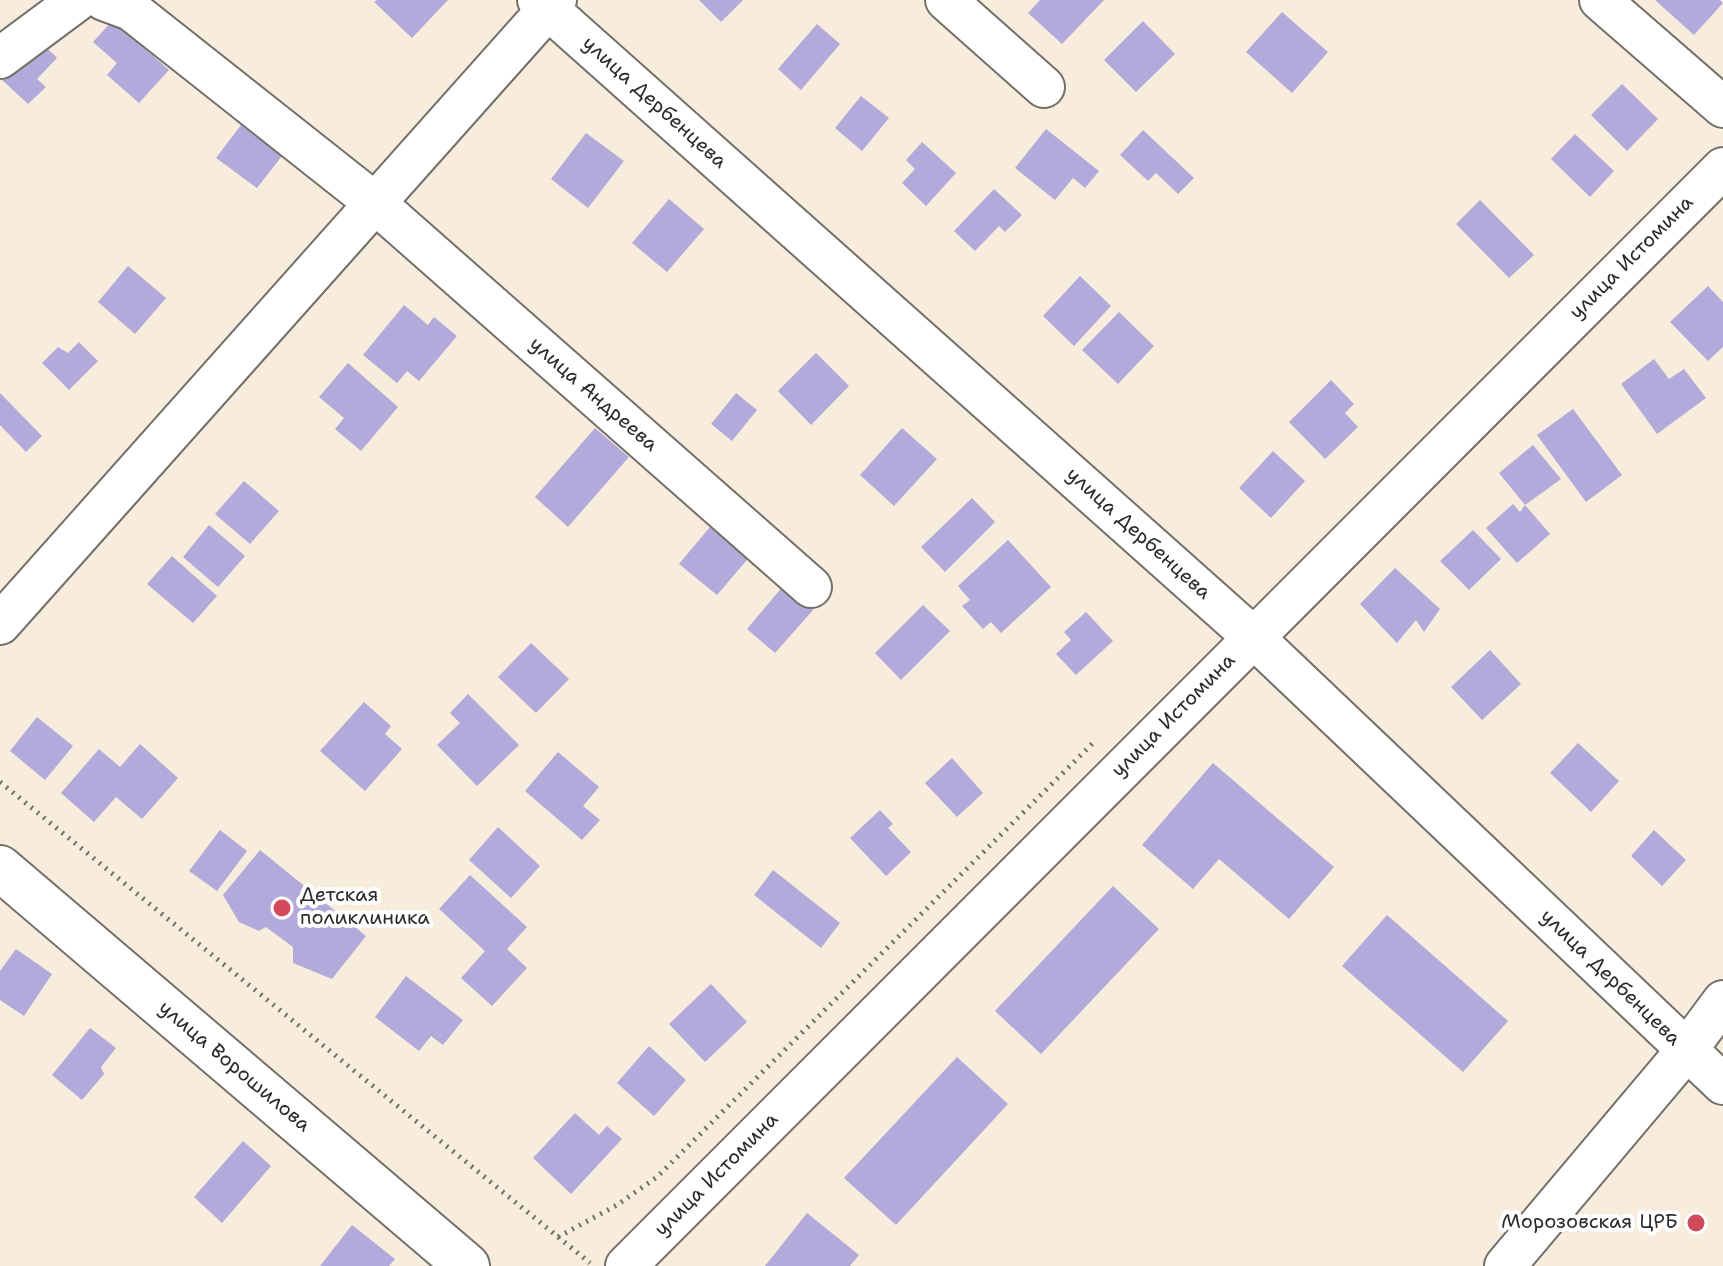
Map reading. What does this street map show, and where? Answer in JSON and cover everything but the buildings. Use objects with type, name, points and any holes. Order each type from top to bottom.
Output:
[{"type":"main road","name":"улица Ворошилова","points":[[0,868],[467,1266]]},
{"type":"street","points":[[0,58],[78,0]]},
{"type":"street","name":"улица Андреева","points":[[104,0],[131,10],[375,203],[811,587]]},
{"type":"street","points":[[946,0],[1044,87]]},
{"type":"street","points":[[1600,0],[1723,107]]},
{"type":"street","points":[[0,624],[375,203],[547,3]]},
{"type":"street","name":"улица Дербенцева","points":[[547,3],[1253,637],[1723,1084]]},
{"type":"street","name":"улица Истомина","points":[[626,1266],[1723,168]]},
{"type":"street","points":[[1505,1266],[1686,1051],[1723,1001]]},
{"type":"path","points":[[0,782],[594,1266]]},
{"type":"place","name":"Детская поликлиника","points":[[282,908]]},
{"type":"place","name":"Морозовская ЦРБ","points":[[1696,1223]]}]
